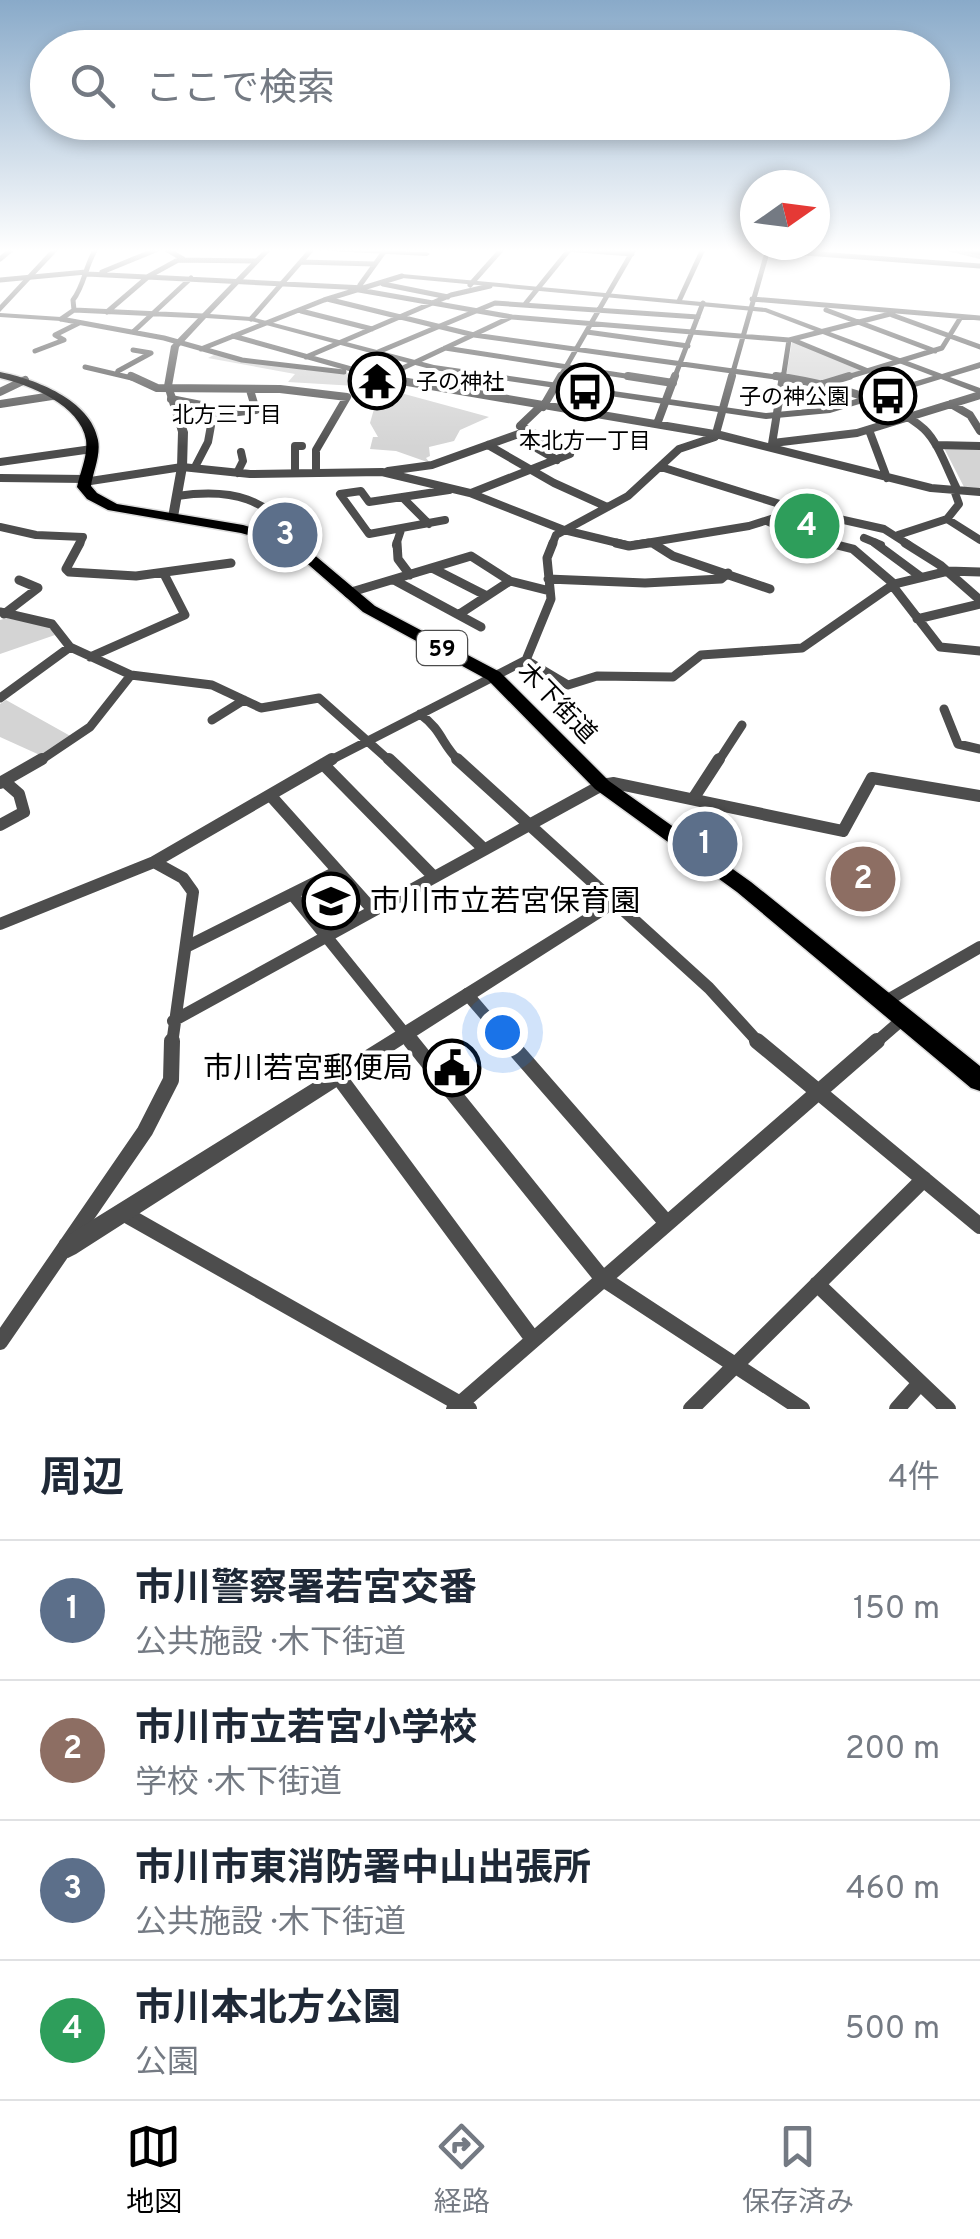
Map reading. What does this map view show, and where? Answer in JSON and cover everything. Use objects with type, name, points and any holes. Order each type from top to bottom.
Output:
[{"type":"main road","points":[[12,380],[52,396],[88,426],[92,449],[84,481]]},
{"type":"main road","name":"木下街道","points":[[84,481],[87,491],[99,501],[282,540],[395,625],[494,676],[602,785],[744,888],[980,1081]]},
{"type":"street","points":[[24,315],[178,341],[242,360],[386,376],[542,407],[770,444],[888,478],[980,492]]},
{"type":"street","points":[[61,319],[67,315]]},
{"type":"street","points":[[133,332],[152,315]]},
{"type":"street","points":[[172,315],[251,318],[414,362],[776,416],[819,412],[980,365]]},
{"type":"street","points":[[251,318],[254,315]]},
{"type":"street","points":[[200,349],[287,315]]},
{"type":"street","points":[[317,315],[373,329]]},
{"type":"street","points":[[392,315],[474,335],[822,384],[868,399],[909,417],[927,431],[960,504],[946,519],[898,534]]},
{"type":"street","points":[[286,366],[407,315]]},
{"type":"street","points":[[378,352],[462,315]]},
{"type":"street","points":[[504,315],[790,340],[868,370]]},
{"type":"street","points":[[562,321],[566,315]]},
{"type":"street","points":[[524,432],[525,428],[520,426],[542,407],[557,386],[597,315]]},
{"type":"street","points":[[663,315],[698,318]]},
{"type":"street","points":[[657,424],[699,315]]},
{"type":"street","points":[[714,434],[747,315]]},
{"type":"street","points":[[785,315],[980,393]]},
{"type":"street","points":[[840,315],[936,351]]},
{"type":"street","points":[[790,340],[883,315]]},
{"type":"street","points":[[894,315],[980,347]]},
{"type":"street","points":[[921,315],[980,318]]},
{"type":"street","points":[[174,518],[183,432],[170,394],[170,363],[178,341],[203,316]]},
{"type":"street","points":[[386,376],[512,316]]},
{"type":"street","points":[[822,384],[936,351],[946,345],[961,317]]},
{"type":"street","points":[[532,342],[548,320]]},
{"type":"street","points":[[35,351],[64,340],[55,335],[80,323]]},
{"type":"street","points":[[587,332],[688,346]]},
{"type":"street","points":[[233,336],[359,374]]},
{"type":"street","points":[[636,357],[645,340]]},
{"type":"street","points":[[770,444],[790,340]]},
{"type":"street","points":[[445,348],[673,382]]},
{"type":"street","points":[[118,371],[151,353],[133,350]]},
{"type":"street","points":[[86,367],[118,371],[201,406],[212,416],[207,448],[195,467]]},
{"type":"street","points":[[0,388],[12,380]]},
{"type":"street","points":[[170,394],[250,390],[347,397],[316,450],[316,471]]},
{"type":"street","points":[[212,416],[256,410],[250,390]]},
{"type":"street","points":[[770,444],[869,430],[980,393]]},
{"type":"street","points":[[0,404],[52,396]]},
{"type":"street","points":[[951,404],[970,415],[980,431]]},
{"type":"street","points":[[869,430],[888,478]]},
{"type":"street","points":[[0,478],[84,481],[195,467],[238,474],[382,472],[432,465],[524,432],[548,436],[533,446],[558,460]]},
{"type":"street","points":[[0,924],[154,862],[323,764],[526,660],[551,599],[548,558],[556,535],[628,496],[679,449],[714,434]]},
{"type":"street","points":[[488,445],[607,507]]},
{"type":"street","points":[[936,445],[980,446]]},
{"type":"street","points":[[295,472],[296,446],[302,446]]},
{"type":"street","points":[[0,462],[92,449]]},
{"type":"street","points":[[238,474],[243,460],[241,452]]},
{"type":"street","points":[[470,493],[570,454]]},
{"type":"street","points":[[661,467],[799,510],[898,534],[948,571],[980,602]]},
{"type":"street","points":[[382,472],[470,493],[564,530],[628,546],[766,521],[799,510]]},
{"type":"street","points":[[444,520],[369,534],[340,494],[361,492],[369,502],[455,489]]},
{"type":"street","points":[[177,496],[226,492],[246,499],[302,540],[307,556]]},
{"type":"street","points":[[403,498],[429,524]]},
{"type":"street","points":[[946,519],[980,540]]},
{"type":"street","points":[[766,521],[794,534],[853,549],[893,584],[940,648],[980,651]]},
{"type":"street","points":[[853,549],[875,526]]},
{"type":"street","points":[[0,527],[36,535],[83,536],[66,570],[69,572],[164,574],[231,563]]},
{"type":"street","points":[[401,530],[393,550],[396,560],[410,575]]},
{"type":"street","points":[[864,538],[881,545],[921,577]]},
{"type":"street","points":[[654,544],[672,556],[770,589]]},
{"type":"street","points":[[348,593],[471,556],[510,581],[550,591]]},
{"type":"street","points":[[432,568],[487,596]]},
{"type":"street","points":[[526,660],[568,684],[597,676],[673,676],[701,655],[802,648],[893,584],[948,571],[980,572]]},
{"type":"street","points":[[548,579],[645,583],[721,579],[728,573]]},
{"type":"street","points":[[90,657],[185,616],[164,574]]},
{"type":"street","points":[[394,579],[481,627]]},
{"type":"street","points":[[2,613],[38,588],[19,580]]},
{"type":"street","points":[[461,613],[510,581]]},
{"type":"street","points":[[917,619],[980,602]]},
{"type":"street","points":[[2,613],[52,624],[70,648],[131,675],[212,684],[244,700],[274,708],[319,698],[370,739],[484,849]]},
{"type":"street","points":[[0,698],[70,648]]},
{"type":"street","points":[[0,825],[24,812],[19,794],[2,782],[98,724],[131,675]]},
{"type":"street","points":[[212,720],[244,700]]},
{"type":"street","points":[[944,709],[958,744],[980,749]]},
{"type":"street","points":[[420,714],[440,729],[446,749],[709,988],[759,1043],[980,1226]]},
{"type":"street","points":[[693,799],[742,725]]},
{"type":"street","points":[[323,764],[434,877]]},
{"type":"street","points":[[0,767],[16,774]]},
{"type":"street","points":[[173,1021],[602,785],[614,783],[843,831],[872,778],[980,796]]},
{"type":"street","points":[[270,795],[374,910]]},
{"type":"street","points":[[0,1342],[146,1131],[171,1080],[173,1021],[192,892],[183,878],[154,862]]},
{"type":"street","points":[[186,947],[338,871]]},
{"type":"street","points":[[292,894],[602,1278],[802,1409]]},
{"type":"street","points":[[68,1247],[615,901]]},
{"type":"street","points":[[886,1001],[980,947]]},
{"type":"street","points":[[468,994],[666,1222]]},
{"type":"street","points":[[122,1213],[461,1406],[532,1338],[905,1018]]},
{"type":"street","points":[[338,1076],[532,1338]]},
{"type":"street","points":[[691,1409],[924,1179]]},
{"type":"street","points":[[817,1284],[948,1409]]},
{"type":"street","points":[[897,1409],[920,1383]]},
{"type":"shaded area","points":[[792,341],[860,371],[822,382],[786,377]]},
{"type":"shaded area","points":[[214,355],[369,376],[364,383],[489,417],[460,430],[454,441],[429,447],[430,456],[426,458],[430,463],[396,451],[370,449],[373,437],[378,437],[370,423],[376,402],[350,397],[356,386],[288,382],[295,374],[208,358]]},
{"type":"shaded area","points":[[944,448],[980,448],[980,490],[964,487]]},
{"type":"shaded area","points":[[0,620],[48,626],[55,635],[0,654]]},
{"type":"shaded area","points":[[6,700],[74,738],[42,756],[0,737],[0,704]]},
{"type":"place","name":"子の神社","points":[[377,381]]},
{"type":"place","name":"本北方一丁目","points":[[585,392]]},
{"type":"place","name":"子の神公園","points":[[888,396]]},
{"type":"place","name":"市川本北方公園","points":[[807,526]]},
{"type":"place","name":"市川市東消防署中山出張所","points":[[285,535]]},
{"type":"place","name":"市川警察署若宮交番","points":[[705,844]]},
{"type":"place","name":"市川市立若宮小学校","points":[[863,879]]},
{"type":"place","name":"市川市立若宮保育園","points":[[331,901]]},
{"type":"place","name":"市川若宮郵便局","points":[[452,1068]]},
{"type":"district","name":"北方三丁目","points":[[227,414]]}]
